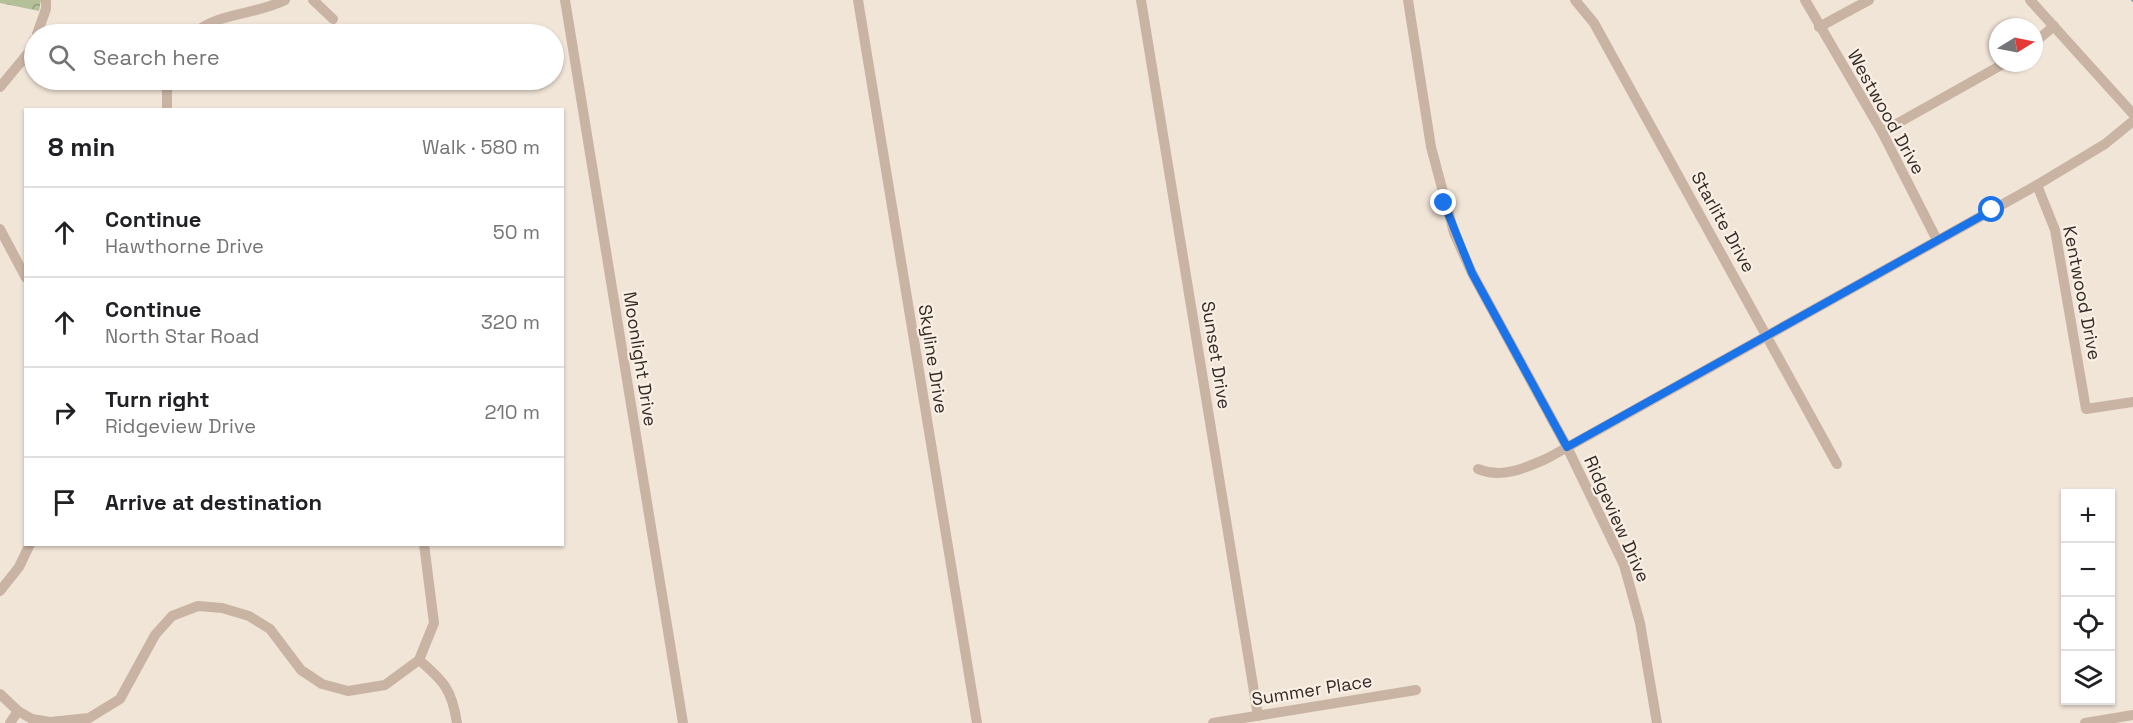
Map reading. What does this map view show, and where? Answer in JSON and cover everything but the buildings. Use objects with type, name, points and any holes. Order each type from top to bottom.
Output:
[{"type":"street","points":[[41,24],[46,9],[46,0]]},
{"type":"street","points":[[208,24],[268,9],[285,0]]},
{"type":"street","points":[[313,0],[333,18]]},
{"type":"street","name":"Moonlight Drive","points":[[565,0],[683,723]]},
{"type":"street","name":"Skyline Drive","points":[[858,0],[977,723]]},
{"type":"street","name":"Sunset Drive","points":[[1141,0],[1258,716]]},
{"type":"street","name":"Ridgeview Drive","points":[[1408,0],[1431,147],[1454,233],[1472,273],[1567,447],[1608,528],[1629,582],[1640,623],[1657,723]]},
{"type":"street","name":"Starlite Drive","points":[[1575,0],[1594,23],[1837,464]]},
{"type":"street","name":"Westwood Drive","points":[[1804,0],[1882,132],[1937,240]]},
{"type":"street","points":[[1820,27],[1869,0]]},
{"type":"street","points":[[2030,0],[2133,114]]},
{"type":"street","points":[[2043,35],[2054,26]]},
{"type":"street","points":[[0,87],[24,58]]},
{"type":"street","points":[[1882,132],[1989,72]]},
{"type":"street","points":[[166,108],[167,90]]},
{"type":"street","points":[[1478,469],[1495,474],[1514,471],[1532,465],[1567,447],[1768,338],[2037,185],[2105,144],[2133,122]]},
{"type":"street","name":"Kentwood Drive","points":[[2037,185],[2055,230],[2086,409],[2133,402]]},
{"type":"street","points":[[0,229],[24,274]]},
{"type":"street","points":[[0,591],[19,567],[29,546]]},
{"type":"street","points":[[0,694],[18,711],[32,719],[50,722],[89,718],[120,699],[155,635],[172,616],[198,606],[222,608],[249,616],[270,629],[301,670],[322,684],[348,691],[385,685],[419,660],[434,623],[424,546]]},
{"type":"street","points":[[419,660],[437,675],[453,698],[457,723]]},
{"type":"street","name":"Summer Place","points":[[1213,723],[1416,690]]},
{"type":"street","points":[[10,723],[18,711]]},
{"type":"street","points":[[2085,723],[2133,715]]},
{"type":"green space","points":[[0,0],[41,0],[39,11],[0,3]]},
{"type":"route","points":[[1444,203],[1454,233],[1472,273],[1567,447],[1768,338],[1992,210]]}]
